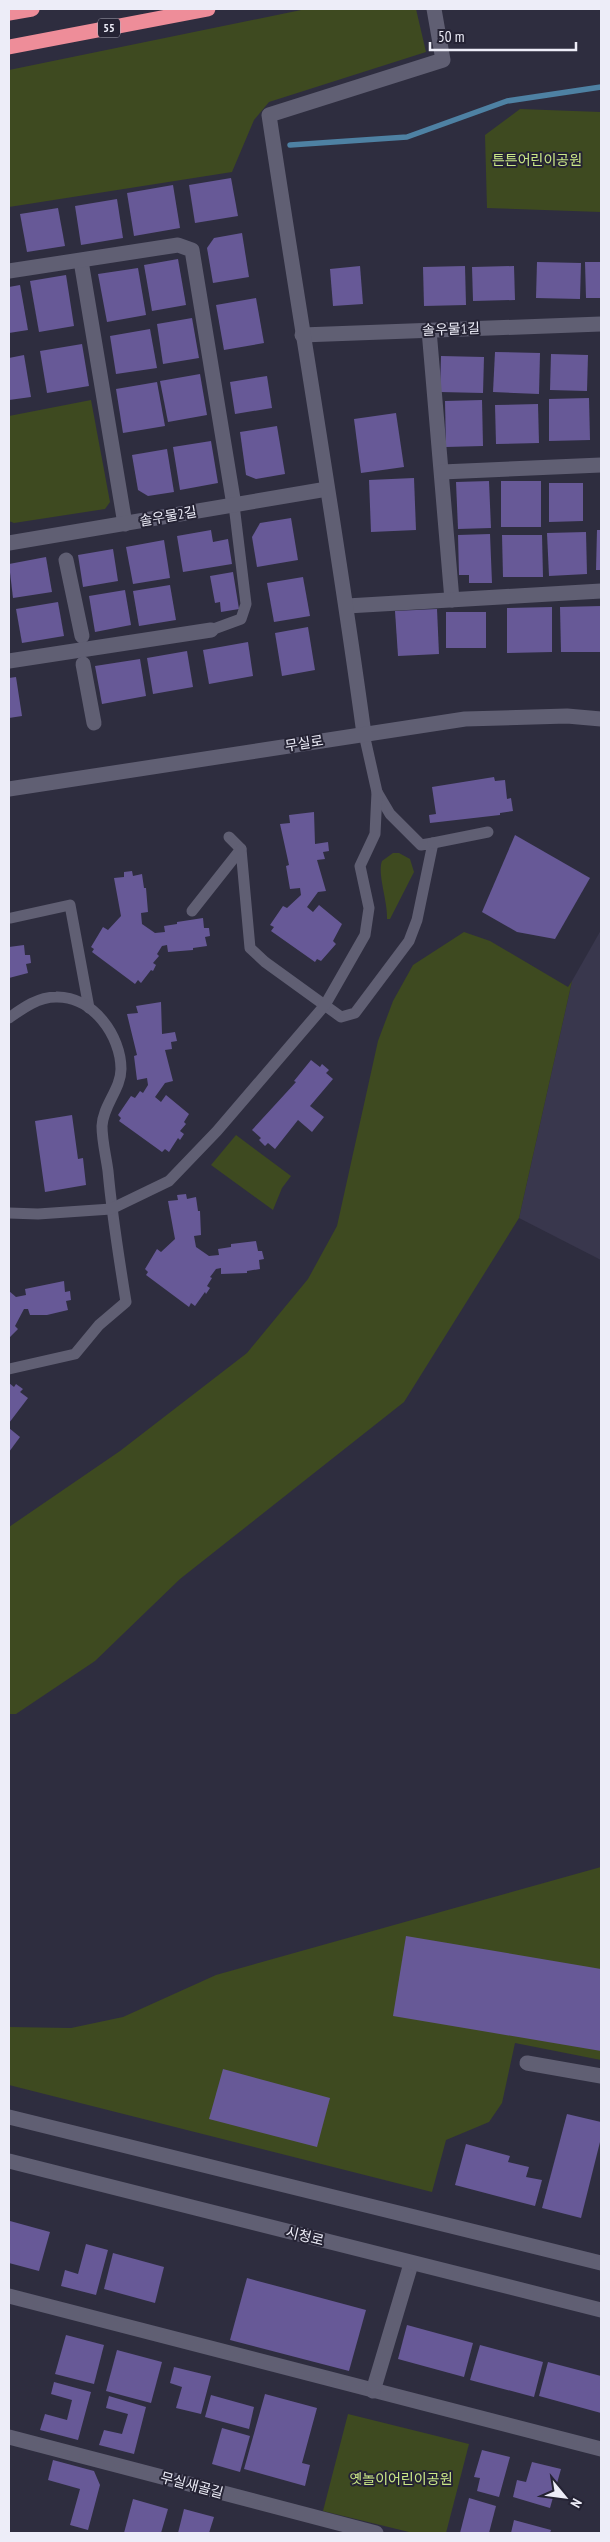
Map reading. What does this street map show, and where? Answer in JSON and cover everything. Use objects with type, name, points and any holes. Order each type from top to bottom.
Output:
[{"type":"highway","points":[[9,13],[32,9]]},
{"type":"highway","name":"55","points":[[9,47],[208,9]]},
{"type":"street","points":[[364,734],[346,606],[269,115],[442,60],[434,9]]},
{"type":"street","points":[[9,271],[178,245],[192,250],[234,504]]},
{"type":"street","points":[[81,261],[124,524]]},
{"type":"street","name":"솔우물1길","points":[[302,335],[601,324]]},
{"type":"street","points":[[429,330],[452,600]]},
{"type":"street","points":[[442,472],[601,465]]},
{"type":"street","name":"솔우물2길","points":[[9,543],[327,489]]},
{"type":"street","points":[[66,560],[82,636]]},
{"type":"street","points":[[346,606],[601,591]]},
{"type":"street","points":[[9,661],[211,630]]},
{"type":"street","points":[[83,664],[94,723]]},
{"type":"street","name":"무실로","points":[[9,789],[465,719],[567,716],[601,719]]},
{"type":"street","points":[[527,2063],[601,2076]]},
{"type":"street","points":[[9,2117],[601,2263]]},
{"type":"street","name":"시청로","points":[[9,2161],[411,2264],[601,2310]]},
{"type":"street","points":[[372,2391],[411,2264]]},
{"type":"street","points":[[9,2296],[601,2449]]},
{"type":"street","name":"무실새골길","points":[[9,2437],[376,2533]]},
{"type":"lane","points":[[211,630],[241,618],[246,604],[234,504]]},
{"type":"lane","points":[[9,1213],[38,1214],[111,1209],[169,1181],[217,1131],[325,1005],[343,970],[355,957],[365,935],[369,908],[360,866],[376,834],[377,792],[364,734]]},
{"type":"lane","points":[[377,792],[390,814],[421,845],[488,832]]},
{"type":"lane","points":[[229,837],[241,849],[250,948],[265,962],[341,1017],[355,1013],[410,941],[417,920],[433,843]]},
{"type":"lane","points":[[192,912],[241,849]]},
{"type":"lane","points":[[11,918],[70,905],[89,1008]]},
{"type":"lane","points":[[9,1018],[25,1007],[57,997],[72,1000],[89,1008],[113,1034],[120,1053],[121,1070],[118,1087],[102,1124],[111,1209],[126,1302],[99,1325],[75,1354],[9,1369]]},
{"type":"shaded area","points":[[601,930],[601,1260],[519,1218],[572,981]]},
{"type":"green space","points":[[306,9],[416,9],[426,52],[269,102],[254,120],[232,172],[9,207],[9,70]]},
{"type":"green space","name":"튼튼어린이공원","points":[[520,109],[601,112],[601,212],[487,208],[485,135]]},
{"type":"green space","points":[[91,400],[110,502],[105,509],[14,523],[9,521],[9,416]]},
{"type":"green space","points":[[393,853],[399,853],[410,859],[414,872],[390,919],[387,919],[381,866],[382,861]]},
{"type":"green space","points":[[464,932],[490,941],[568,987],[572,981],[519,1218],[404,1402],[180,1579],[95,1661],[16,1714],[9,1714],[9,1527],[120,1451],[247,1353],[308,1279],[337,1226],[378,1041],[393,1001],[413,965]]},
{"type":"green space","points":[[236,1135],[291,1176],[282,1188],[273,1210],[211,1165]]},
{"type":"green space","points":[[601,1867],[601,2060],[515,2043],[502,2103],[489,2122],[446,2140],[432,2192],[9,2085],[9,2027],[71,2028],[123,2017],[216,1975]]},
{"type":"green space","name":"옛놀이어린이공원","points":[[348,2414],[469,2444],[446,2533],[413,2533],[323,2511]]},
{"type":"building","points":[[231,178],[238,216],[195,223],[189,185]]},
{"type":"building","points":[[173,185],[180,228],[134,236],[127,193]]},
{"type":"building","points":[[117,199],[123,238],[81,245],[75,206]]},
{"type":"building","points":[[58,208],[65,246],[27,252],[20,214]]},
{"type":"building","points":[[242,233],[249,277],[213,283],[207,248],[214,238]]},
{"type":"building","points":[[178,259],[186,305],[152,311],[144,265]]},
{"type":"building","points":[[537,262],[581,263],[580,299],[536,298]]},
{"type":"building","points":[[585,262],[601,262],[601,298],[586,298]]},
{"type":"building","points":[[360,266],[363,304],[333,306],[330,269]]},
{"type":"building","points":[[465,266],[466,305],[424,306],[423,267]]},
{"type":"building","points":[[514,266],[515,300],[473,301],[472,267]]},
{"type":"building","points":[[138,268],[146,315],[107,322],[98,274]]},
{"type":"building","points":[[66,275],[74,326],[39,332],[30,281]]},
{"type":"building","points":[[20,285],[28,330],[9,333],[9,287]]},
{"type":"building","points":[[256,298],[264,343],[224,350],[216,305]]},
{"type":"building","points":[[192,318],[199,358],[163,364],[157,324]]},
{"type":"building","points":[[150,329],[157,368],[116,374],[110,336]]},
{"type":"building","points":[[82,344],[89,386],[47,393],[40,351]]},
{"type":"building","points":[[495,352],[540,353],[539,394],[493,392]]},
{"type":"building","points":[[551,354],[588,355],[587,391],[550,390]]},
{"type":"building","points":[[24,355],[31,397],[9,400],[9,358]]},
{"type":"building","points":[[441,356],[484,357],[483,393],[440,392]]},
{"type":"building","points":[[200,374],[207,415],[168,422],[160,381]]},
{"type":"building","points":[[267,376],[272,408],[235,414],[230,382]]},
{"type":"building","points":[[157,382],[165,426],[123,433],[116,389]]},
{"type":"building","points":[[589,398],[590,440],[549,441],[549,399]]},
{"type":"building","points":[[482,400],[483,446],[446,447],[445,401]]},
{"type":"building","points":[[538,404],[539,443],[496,444],[495,405]]},
{"type":"building","points":[[396,413],[404,467],[361,473],[354,419]]},
{"type":"building","points":[[277,426],[285,474],[256,479],[246,475],[240,432]]},
{"type":"building","points":[[211,441],[218,483],[180,490],[173,447]]},
{"type":"building","points":[[167,449],[174,492],[148,496],[138,490],[132,455]]},
{"type":"building","points":[[414,478],[416,530],[371,532],[369,480]]},
{"type":"building","points":[[489,481],[491,528],[458,529],[456,482]]},
{"type":"building","points":[[501,481],[541,481],[541,527],[501,527]]},
{"type":"building","points":[[549,483],[583,483],[583,521],[549,522]]},
{"type":"building","points":[[291,518],[298,560],[257,567],[252,537],[260,523]]},
{"type":"building","points":[[211,530],[213,542],[228,539],[232,564],[183,572],[177,536]]},
{"type":"building","points":[[597,530],[601,530],[601,570],[596,570]]},
{"type":"building","points":[[586,532],[587,574],[549,576],[547,533]]},
{"type":"building","points":[[490,534],[492,583],[469,583],[469,575],[459,575],[458,535]]},
{"type":"building","points":[[502,535],[542,535],[543,577],[503,577]]},
{"type":"building","points":[[164,540],[170,578],[133,584],[126,547]]},
{"type":"building","points":[[113,549],[118,581],[83,587],[78,555]]},
{"type":"building","points":[[46,557],[52,592],[13,598],[9,564]]},
{"type":"building","points":[[233,572],[239,609],[221,612],[220,602],[215,603],[210,576]]},
{"type":"building","points":[[303,577],[310,616],[274,622],[267,583]]},
{"type":"building","points":[[170,585],[176,620],[139,626],[133,591]]},
{"type":"building","points":[[125,590],[131,625],[95,632],[89,596]]},
{"type":"building","points":[[58,602],[64,636],[22,643],[16,609]]},
{"type":"building","points":[[601,606],[601,652],[561,652],[560,607]]},
{"type":"building","points":[[552,607],[552,652],[507,653],[507,608]]},
{"type":"building","points":[[437,609],[439,654],[398,656],[395,611]]},
{"type":"building","points":[[446,612],[486,612],[486,648],[446,648]]},
{"type":"building","points":[[308,627],[315,670],[282,676],[275,633]]},
{"type":"building","points":[[248,642],[253,676],[209,684],[203,650]]},
{"type":"building","points":[[187,651],[193,687],[153,694],[147,658]]},
{"type":"building","points":[[140,659],[146,696],[102,704],[95,666]]},
{"type":"building","points":[[16,677],[22,716],[9,718],[9,678]]},
{"type":"building","points":[[494,777],[495,781],[505,780],[507,799],[511,798],[513,811],[500,813],[500,815],[430,823],[429,815],[436,814],[432,787]]},
{"type":"building","points":[[314,812],[315,844],[328,842],[329,851],[323,852],[325,859],[317,860],[326,891],[318,892],[307,907],[313,912],[319,905],[342,924],[333,941],[336,944],[321,961],[317,959],[315,962],[271,931],[274,927],[270,925],[283,906],[287,908],[301,895],[300,888],[290,889],[286,866],[289,865],[280,824],[290,823],[289,815]]},
{"type":"building","points":[[515,835],[590,878],[555,939],[517,932],[482,912]]},
{"type":"building","points":[[132,871],[133,876],[142,874],[144,888],[146,888],[148,912],[141,913],[142,924],[155,933],[165,932],[164,926],[203,918],[204,928],[209,928],[210,936],[205,937],[207,946],[193,948],[193,950],[168,952],[167,945],[162,946],[157,954],[159,956],[153,963],[156,965],[153,971],[151,970],[141,983],[138,980],[135,984],[92,952],[94,949],[91,947],[103,927],[108,930],[121,916],[114,878],[124,877],[124,872]]},
{"type":"building","points":[[24,945],[25,955],[30,955],[31,963],[26,964],[28,973],[9,978],[9,947]]},
{"type":"building","points":[[161,1002],[162,1034],[175,1032],[177,1041],[171,1042],[172,1049],[165,1050],[173,1081],[165,1083],[155,1097],[161,1102],[166,1095],[189,1114],[184,1122],[186,1124],[180,1131],[184,1134],[180,1140],[178,1138],[169,1152],[165,1149],[162,1152],[119,1121],[121,1118],[118,1115],[131,1096],[135,1098],[140,1091],[143,1093],[148,1085],[147,1078],[137,1080],[134,1056],[137,1055],[127,1014],[138,1013],[136,1006]]},
{"type":"building","points":[[311,1060],[320,1067],[322,1064],[329,1070],[326,1073],[333,1079],[310,1106],[324,1117],[312,1132],[298,1120],[275,1149],[268,1143],[265,1146],[259,1140],[261,1138],[252,1130],[296,1082],[294,1081]]},
{"type":"building","points":[[72,1115],[78,1159],[83,1158],[86,1185],[45,1192],[35,1121]]},
{"type":"building","points":[[186,1194],[187,1199],[196,1197],[198,1211],[200,1211],[201,1235],[194,1236],[196,1247],[209,1256],[219,1255],[218,1249],[231,1247],[231,1244],[256,1241],[258,1251],[262,1251],[264,1259],[259,1260],[260,1269],[247,1271],[247,1273],[221,1274],[221,1268],[216,1269],[210,1277],[212,1278],[207,1286],[210,1288],[206,1294],[205,1292],[195,1306],[191,1303],[189,1307],[146,1275],[148,1272],[145,1269],[157,1249],[161,1252],[175,1239],[168,1201],[178,1200],[177,1195]]},
{"type":"building","points":[[64,1281],[65,1292],[70,1291],[71,1300],[66,1301],[68,1310],[47,1315],[30,1315],[28,1309],[24,1309],[15,1326],[18,1329],[9,1338],[9,1291],[16,1297],[26,1295],[25,1289]]},
{"type":"building","points":[[9,1383],[14,1387],[16,1384],[23,1389],[20,1392],[28,1398],[9,1423]]},
{"type":"building","points":[[9,1428],[20,1437],[9,1452]]},
{"type":"building","points":[[406,1936],[601,1969],[601,2051],[393,2016]]},
{"type":"building","points":[[223,2069],[330,2098],[317,2147],[209,2119]]},
{"type":"building","points":[[567,2114],[601,2122],[601,2138],[581,2218],[542,2208]]},
{"type":"building","points":[[466,2144],[510,2156],[508,2162],[529,2167],[526,2177],[542,2180],[535,2206],[455,2185]]},
{"type":"building","points":[[10,2221],[50,2232],[39,2271],[9,2263]]},
{"type":"building","points":[[86,2244],[108,2250],[96,2295],[61,2286],[65,2270],[78,2274]]},
{"type":"building","points":[[113,2253],[164,2267],[155,2303],[104,2289]]},
{"type":"building","points":[[247,2278],[366,2310],[349,2371],[230,2340]]},
{"type":"building","points":[[407,2325],[473,2343],[464,2377],[398,2359]]},
{"type":"building","points":[[66,2335],[104,2345],[94,2384],[55,2374]]},
{"type":"building","points":[[480,2345],[543,2362],[534,2397],[470,2380]]},
{"type":"building","points":[[117,2350],[162,2362],[151,2403],[106,2391]]},
{"type":"building","points":[[548,2362],[601,2376],[601,2413],[539,2396]]},
{"type":"building","points":[[174,2367],[211,2376],[201,2414],[176,2408],[182,2387],[170,2383]]},
{"type":"building","points":[[54,2382],[91,2392],[78,2440],[40,2430],[45,2414],[67,2420],[72,2400],[51,2394]]},
{"type":"building","points":[[265,2394],[317,2408],[302,2463],[310,2465],[305,2486],[244,2469]]},
{"type":"building","points":[[211,2395],[254,2407],[249,2429],[205,2417]]},
{"type":"building","points":[[109,2396],[146,2407],[134,2454],[99,2445],[104,2430],[122,2434],[128,2414],[106,2408]]},
{"type":"building","points":[[222,2428],[250,2436],[240,2472],[212,2464]]},
{"type":"building","points":[[482,2450],[510,2457],[499,2497],[477,2491],[480,2478],[474,2477]]},
{"type":"building","points":[[53,2460],[94,2471],[100,2485],[88,2530],[70,2525],[80,2489],[48,2480]]},
{"type":"building","points":[[532,2462],[561,2469],[550,2508],[513,2497],[517,2480],[526,2482]]},
{"type":"building","points":[[469,2498],[496,2506],[489,2533],[460,2533]]},
{"type":"building","points":[[133,2499],[168,2509],[161,2533],[124,2533]]},
{"type":"building","points":[[184,2509],[214,2517],[209,2533],[178,2533]]},
{"type":"building","points":[[514,2520],[551,2530],[550,2533],[511,2533]]},
{"type":"waterway","points":[[290,145],[407,137],[507,101],[601,87]]}]
